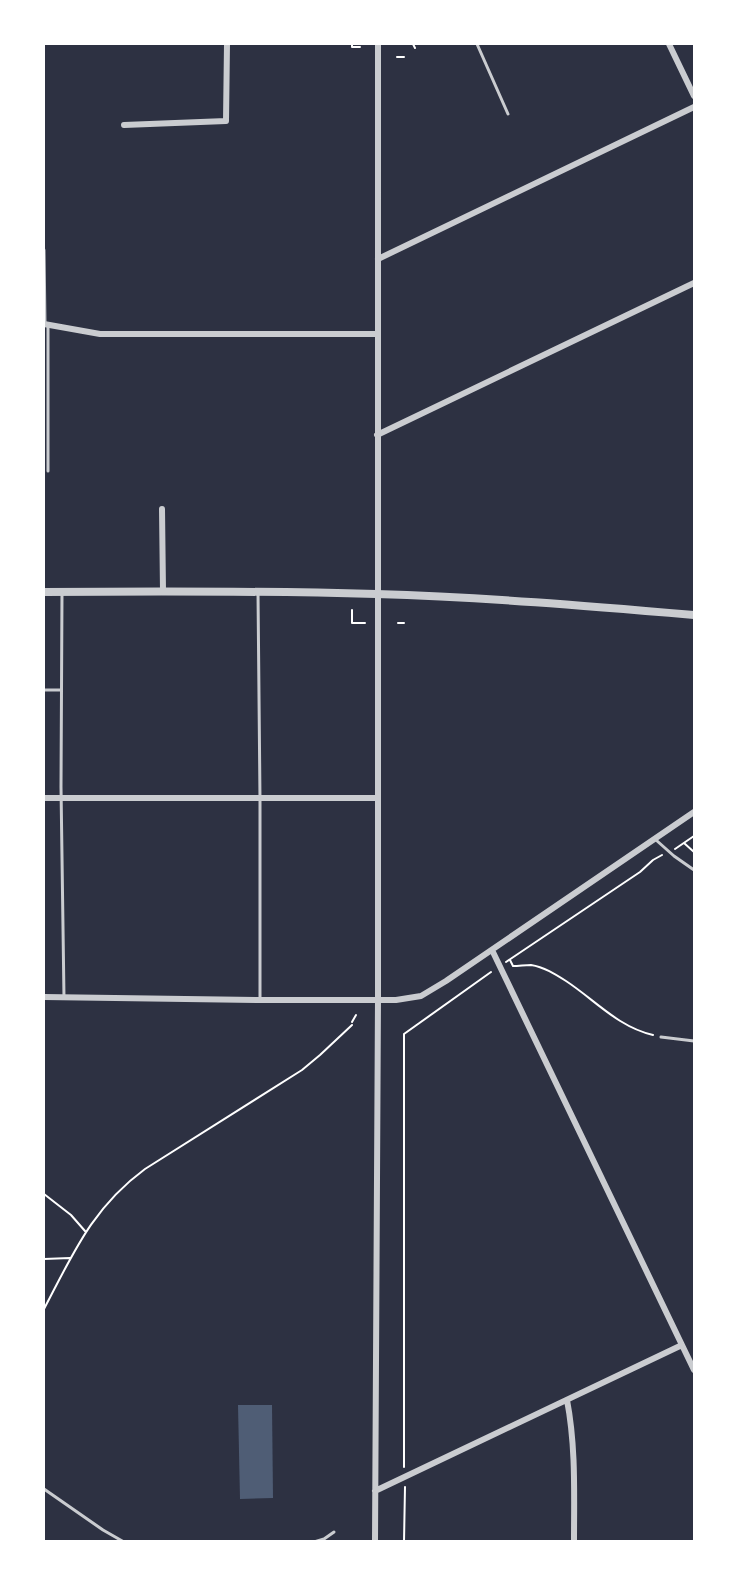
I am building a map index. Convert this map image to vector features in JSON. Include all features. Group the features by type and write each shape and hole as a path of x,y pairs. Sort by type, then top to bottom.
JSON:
{"street":[{"path":"124,125 226,122 227,44"},
{"path":"375,1542 378,999 378,44"},
{"path":"669,44 694,96"},
{"path":"378,259 694,107"},
{"path":"377,435 694,283"},
{"path":"45,325 100,334 378,334"},
{"path":"162,509 163,591"},
{"path":"44,592 378,594 485,599 694,615"},
{"path":"44,798 378,798"},
{"path":"44,997 260,1000 404,999 421,996 694,812"},
{"path":"492,950 694,1368"},
{"path":"375,1491 682,1344"},
{"path":"567,1400 574,1453 574,1542"}],"lane":[{"path":"477,44 508,114"},
{"path":"44,250 48,471"},
{"path":"62,592 61,798 64,998"},
{"path":"258,592 260,1000"},
{"path":"44,690 61,690"},
{"path":"655,839 694,870"},
{"path":"661,1037 694,1041"},
{"path":"44,1489 124,1542"},
{"path":"314,1542 334,1532"}],"path":[{"path":"352,44 352,46 360,46"},
{"path":"413,44 415,48"},
{"path":"397,57 404,57"},
{"path":"352,610 352,623 365,623"},
{"path":"398,623 404,623"},
{"path":"404,1542 404,1034 640,872 653,860 694,836"},
{"path":"684,843 694,852"},
{"path":"510,960 513,966 530,965 547,970 573,986 621,1023 649,1035 661,1037"},
{"path":"44,1309 86,1231 112,1197 134,1178 302,1070 352,1023 356,1015"},
{"path":"44,1194 71,1215 86,1231"},
{"path":"44,1259 70,1258"}],"water":[{"path":"238,1405 272,1405 273,1498 240,1499"}]}
